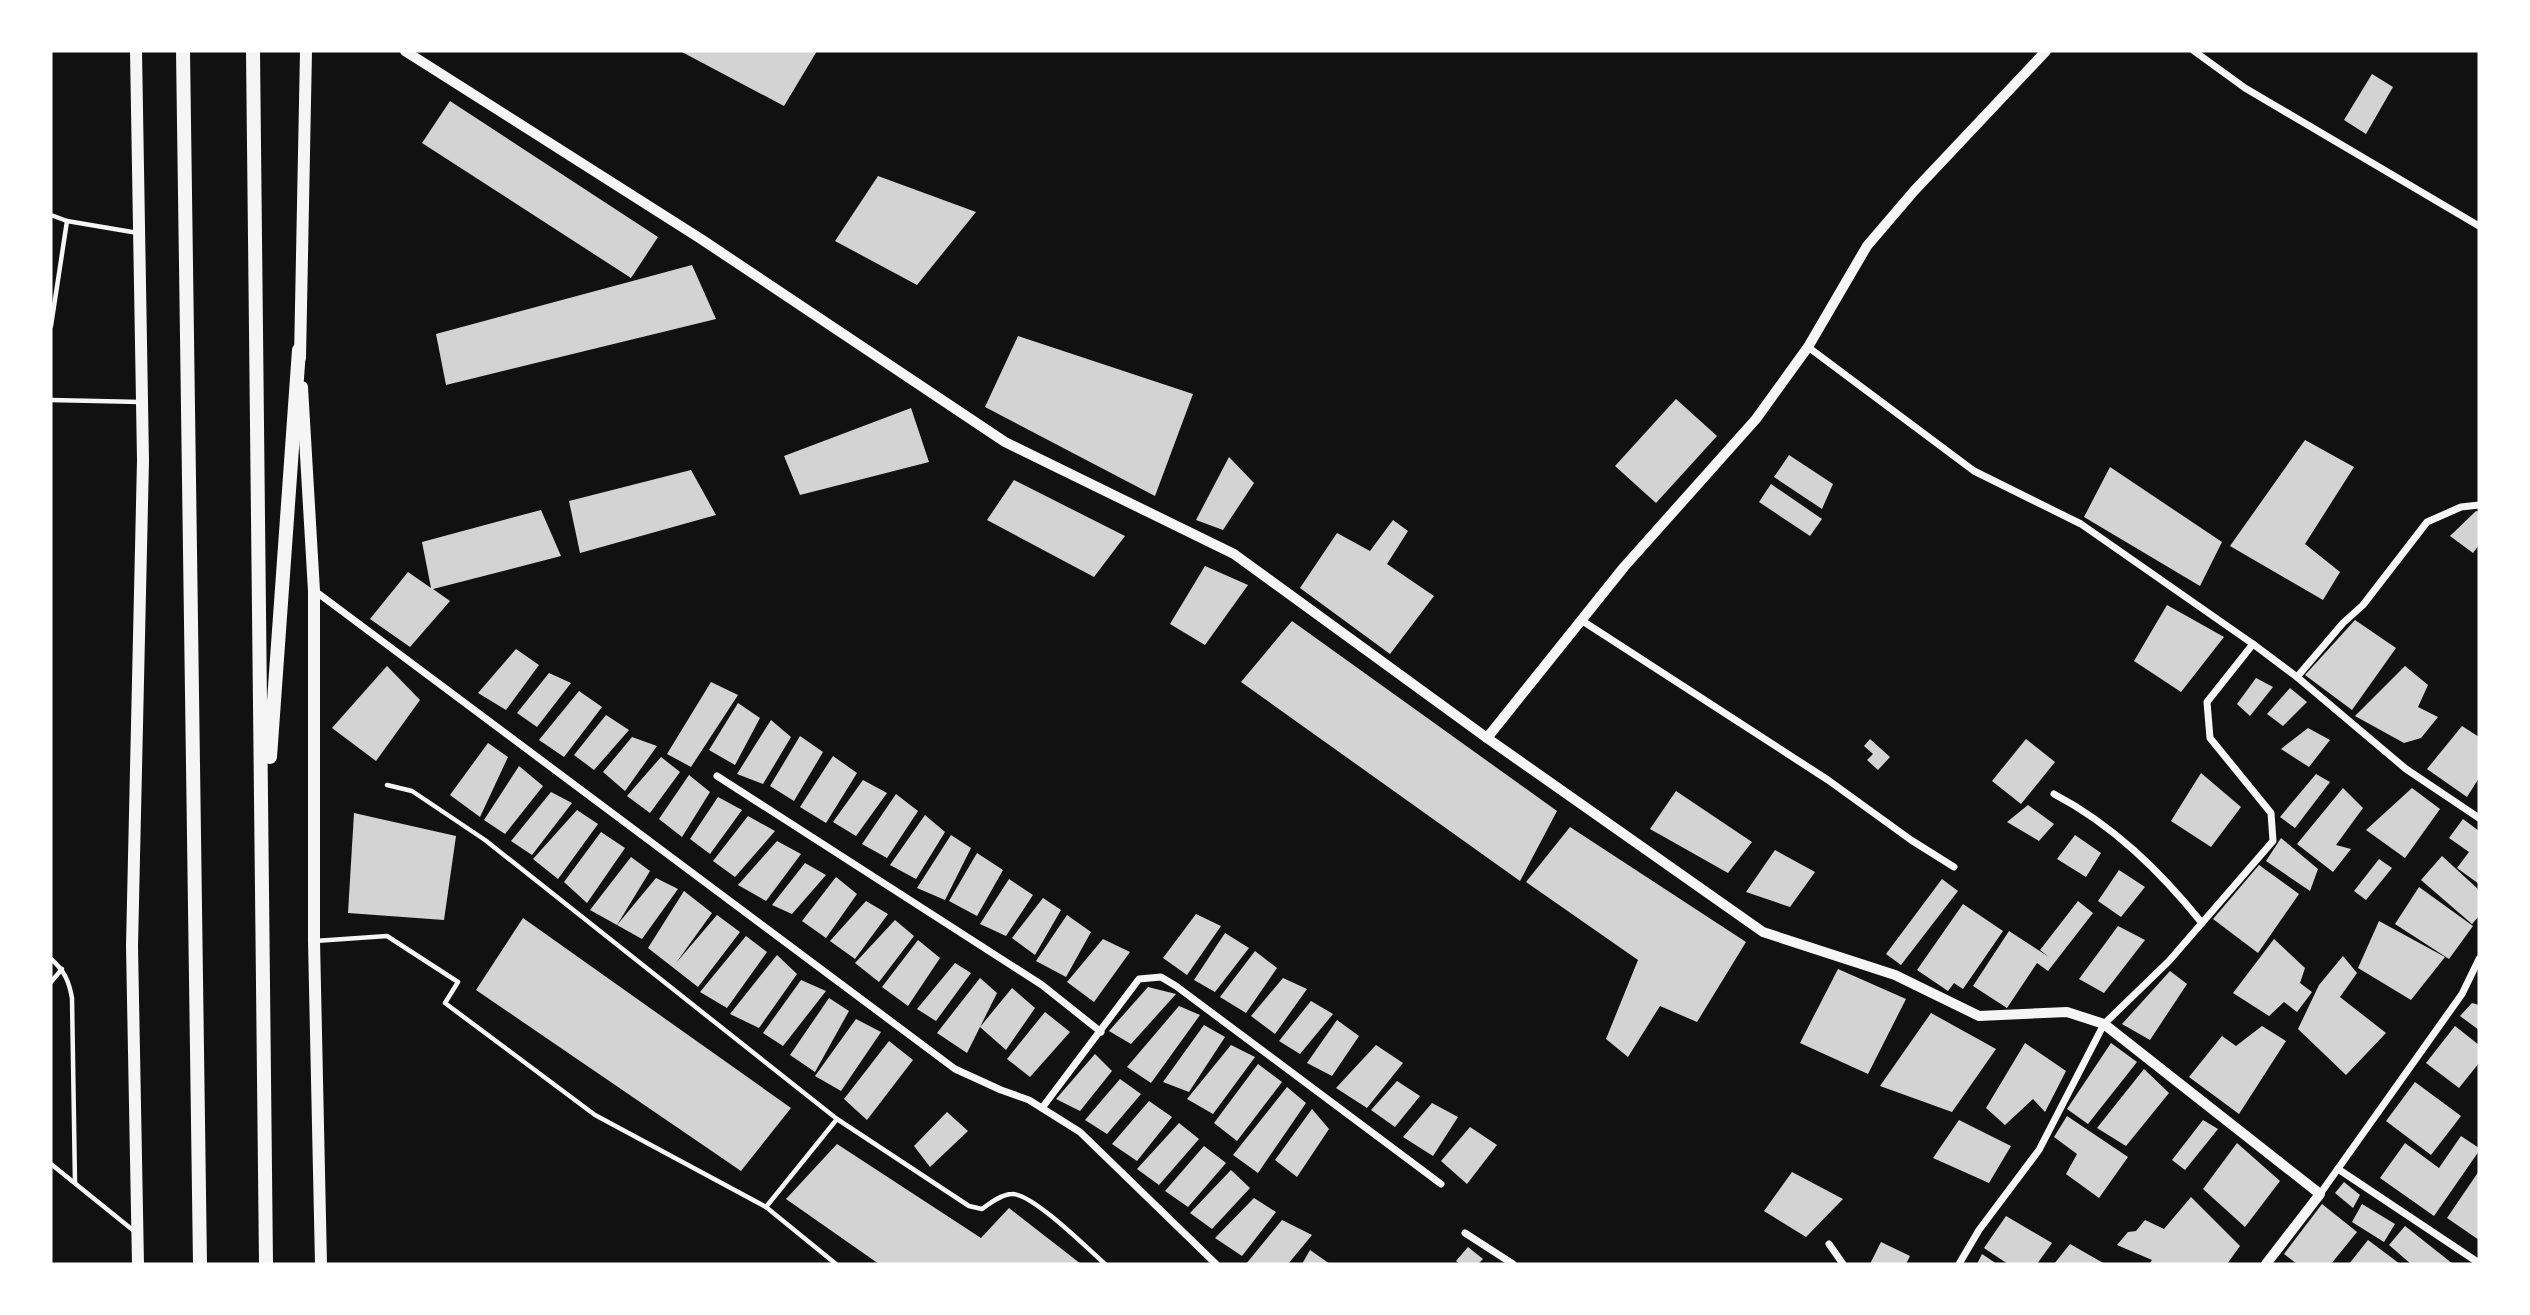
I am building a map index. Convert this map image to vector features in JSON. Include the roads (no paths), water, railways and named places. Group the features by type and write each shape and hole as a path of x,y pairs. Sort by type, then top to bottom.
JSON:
{"main road":[{"path":"136,51 143,460 132,946 138,1264"},
{"path":"183,51 200,1264"},
{"path":"253,51 266,1264"},
{"path":"263,855 299,350 306,51"},
{"path":"299,350 314,591 314,941 321,1264"}],"street":[{"path":"405,51 701,239 1006,442 1234,554 1487,738 1763,932 1895,975 1979,1016 2067,1012 2104,1024 2320,1194"},
{"path":"1487,738 1624,567 1756,419 1808,346 1867,246 1914,191 2046,51"},
{"path":"2194,51 2245,88 2479,226"},
{"path":"1808,346 1974,471 2081,524 2253,644 2297,677 2406,769 2479,818"},
{"path":"2297,677 2343,623 2363,605 2427,522 2461,507 2479,505"},
{"path":"314,591 955,1069 1029,1100 1080,1132 1216,1264"},
{"path":"1581,620 1828,780 1954,867"},
{"path":"1959,1264 1979,1230 2039,1150 2104,1024 2169,961 2273,841 2271,813 2210,738 2207,702 2253,644"},
{"path":"718,776 1042,985 1101,1032"},
{"path":"2054,794 2080,808 2131,847 2172,886 2202,923"},
{"path":"2270,1263 2462,994 2479,959"},
{"path":"1042,1108 1139,979 1161,977 1441,1184"},
{"path":"2338,1169 2479,1263"},
{"path":"1465,1233 1513,1264"},
{"path":"1829,1244 1843,1264"}],"lane":[{"path":"51,215 66,221 139,233"},
{"path":"51,326 66,221"},
{"path":"51,400 142,402"},
{"path":"387,785 412,791 485,840 837,1119 969,1206 982,1209 996,1199 1012,1194 1032,1200 1105,1264"},
{"path":"314,941 387,936 458,982 445,1003 595,1115 766,1207 836,1264"},
{"path":"51,959 62,969 70,983 72,998 75,1183"},
{"path":"51,982 62,969"},
{"path":"766,1207 837,1119"},
{"path":"51,1164 138,1234"}]}
